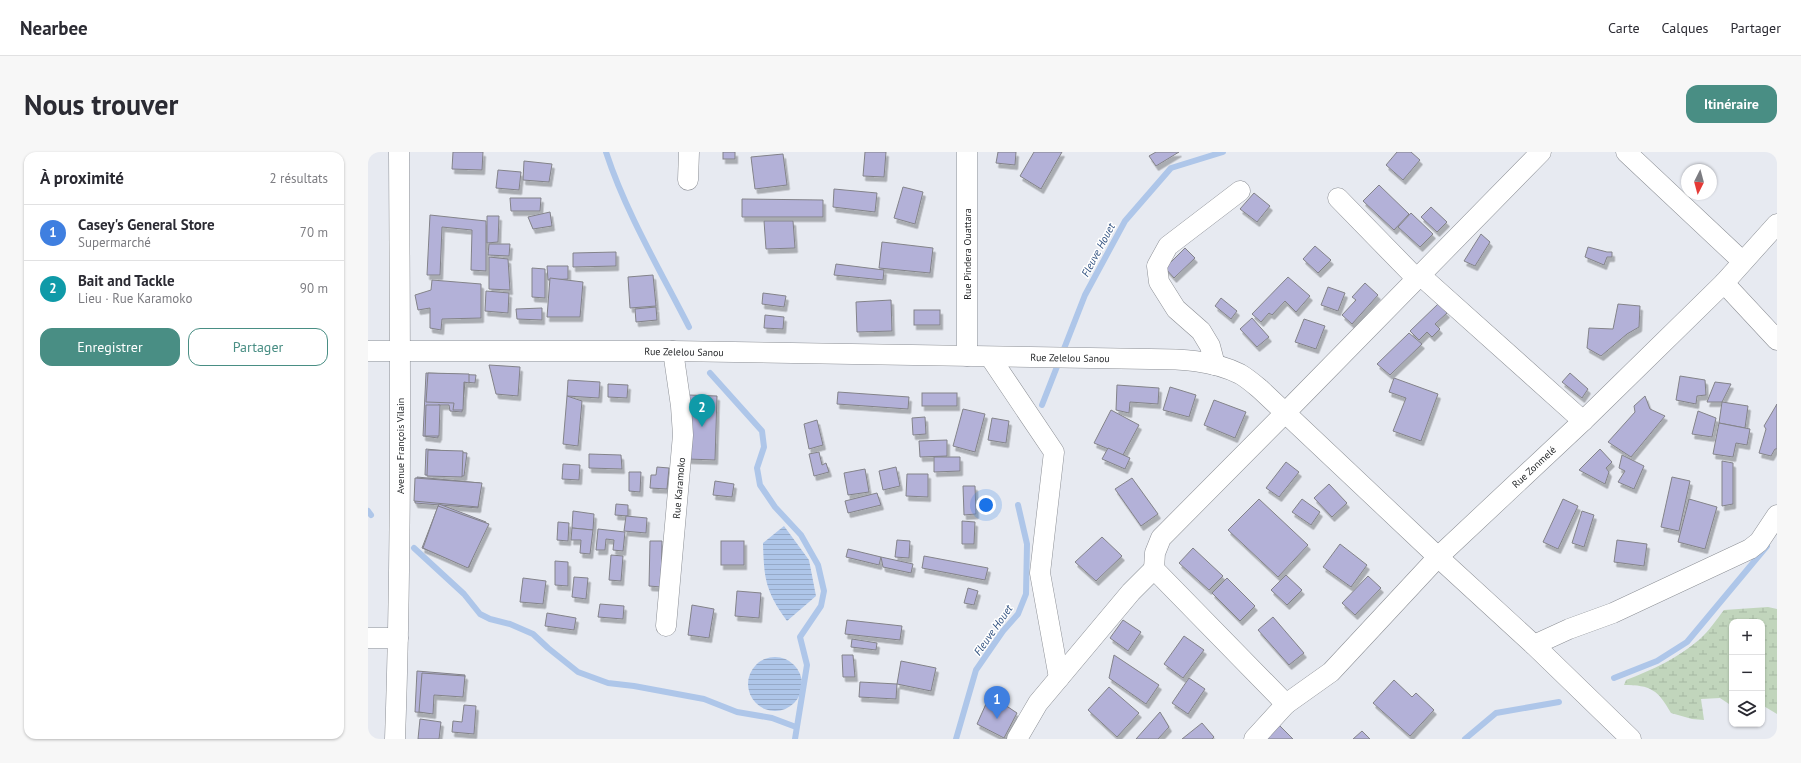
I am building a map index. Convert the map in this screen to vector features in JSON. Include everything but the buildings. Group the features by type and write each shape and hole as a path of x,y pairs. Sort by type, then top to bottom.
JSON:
{"street":[{"name":"Avenue François Vilain","path":"395,739 398,638 400,352 399,152"},
{"path":"688,180 689,152"},
{"name":"Rue Pindera Ouattara","path":"966,152 967,356"},
{"path":"1017,739 1038,703 1131,592 1154,569 1156,553 1161,538 1541,152"},
{"path":"1626,152 1742,261"},
{"path":"1215,364 1210,346 1201,331 1176,309 1159,282 1157,266 1168,246 1240,191"},
{"path":"1338,198 1418,276 1584,421"},
{"name":"Rue Zonmelé","path":"1254,739 1286,704 1331,672 1438,557 1584,421 1724,283 1742,261 1777,224"},
{"path":"1724,283 1777,340"},
{"name":"Rue Zelelou Sanou","path":"368,351 673,351 1150,359 1198,361 1215,364 1241,374 1286,412 1438,557 1534,645 1631,739"},
{"name":"Rue Karamoko","path":"666,626 683,435 681,406 673,351"},
{"path":"990,357 1054,452 1040,573 1059,678"},
{"path":"1534,645 1569,629 1613,613 1750,548 1759,542 1777,515"},
{"path":"1154,569 1286,704"},
{"path":"368,638 398,638"}],"green space":[{"path":"1768,607 1777,609 1777,714 1765,707 1765,619 1729,619 1729,704 1720,698 1701,699 1704,720 1692,719 1671,713 1662,699 1653,690 1641,686 1624,685 1626,680 1664,663 1692,646 1700,639 1724,610"}],"water":[{"path":"784,526 809,560 816,596 787,621 774,601 767,584 764,566 763,543"},
{"path":"770,657 780,657 794,665 800,674 802,684 800,694 794,703 780,711 770,711 760,706 753,699 748,689 748,679 753,669 760,662"}],"waterway":[{"path":"606,152 633,219 689,327"},
{"name":"Fleuve Houet","path":"1042,405 1085,295 1125,221 1171,168 1223,152"},
{"path":"710,373 762,431 764,447 757,468 760,485 775,507 801,535 818,565 824,591 821,606 800,637 807,665 795,739"},
{"name":"Fleuve Houet","path":"956,739 976,670 1003,631 1018,614 1026,594 1027,544 1018,505"},
{"path":"368,511 371,515"},
{"path":"1614,678 1657,661 1687,642 1767,546"},
{"path":"414,548 464,594 480,614 490,619 510,624 533,634 578,672 608,683 634,686 704,699 737,712 772,718 796,727"},
{"path":"1465,739 1496,713 1559,702"}],"place":[{"name":"Bait and Tackle","path":"702,427"},
{"name":"Casey's General Store","path":"997,719"}]}
